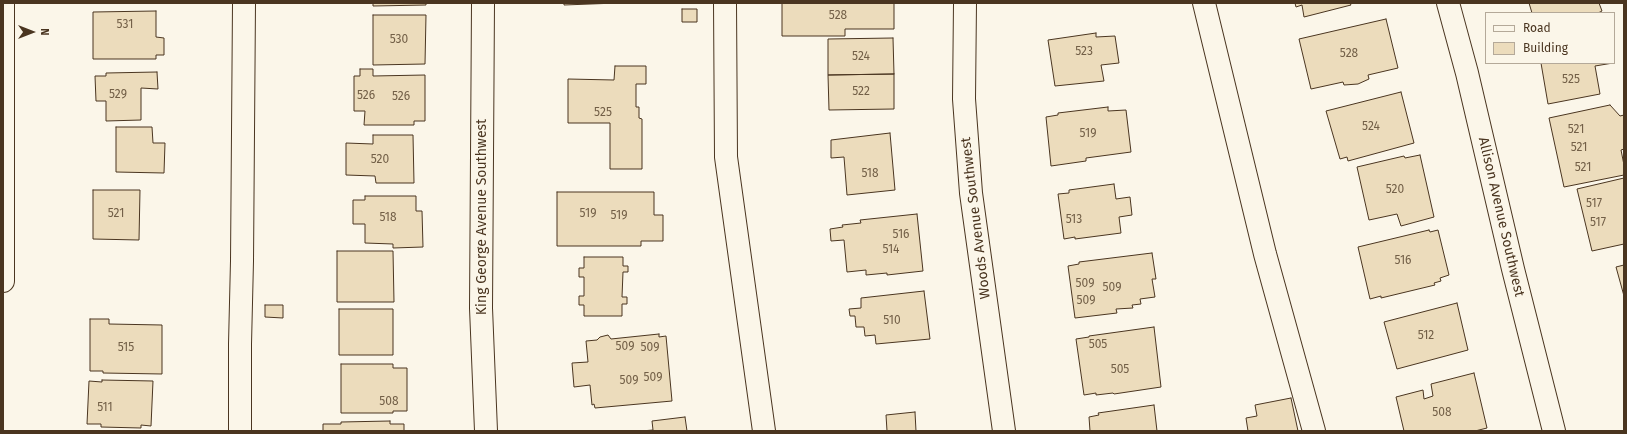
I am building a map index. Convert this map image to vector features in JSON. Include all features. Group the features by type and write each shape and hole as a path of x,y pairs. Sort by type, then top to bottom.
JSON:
{"street":[{"path":"3,3 3,281"},
{"path":"240,431 244,3"},
{"name":"King George Avenue Southwest","path":"484,3 481,308 486,431"},
{"path":"725,3 726,157 764,431"},
{"name":"Woods Avenue Southwest","path":"965,3 964,100 971,193 1004,431"},
{"path":"1204,3 1265,254 1314,431"},
{"name":"Allison Avenue Southwest","path":"1448,3 1467,73 1513,269 1554,431"}],"building":[{"path":"373,3 426,3 426,5 373,6"},
{"path":"564,3 617,3 564,5"},
{"path":"782,3 894,3 894,29 845,29 845,36 782,36"},
{"path":"1295,3 1350,3 1351,5 1304,17 1302,5 1296,7"},
{"path":"1529,3 1599,3 1602,11 1600,12 1532,12"},
{"path":"682,9 697,9 697,22 682,22"},
{"path":"156,11 156,37 164,38 164,55 156,55 156,59 93,59 93,12"},
{"path":"373,15 426,15 425,64 373,65"},
{"path":"1386,19 1398,68 1368,75 1369,79 1358,84 1344,85 1343,82 1311,89 1299,39"},
{"path":"1096,33 1096,37 1115,36 1119,63 1101,65 1104,81 1055,86 1048,40"},
{"path":"893,38 894,74 828,75 828,39"},
{"path":"1541,64 1607,64 1595,66 1600,94 1548,104"},
{"path":"615,66 646,66 646,84 636,84 636,107 639,107 639,118 642,119 642,169 610,169 610,123 568,123 568,79 614,80"},
{"path":"360,69 373,69 373,76 425,75 425,121 414,121 414,125 364,125 365,111 354,111 354,76 360,76"},
{"path":"157,72 158,89 141,88 141,120 106,121 106,101 96,101 95,76 106,76 106,73"},
{"path":"894,74 894,109 829,110 828,75"},
{"path":"1401,92 1414,143 1348,161 1347,157 1340,159 1326,111"},
{"path":"1610,105 1620,116 1624,115 1624,149 1621,150 1624,175 1564,187 1549,118"},
{"path":"1108,107 1108,111 1126,110 1131,152 1086,158 1086,161 1051,166 1046,117 1058,115 1058,113"},
{"path":"116,127 152,127 153,143 165,143 164,173 116,172"},
{"path":"890,133 895,190 847,195 844,157 831,158 831,140"},
{"path":"373,135 413,135 414,183 376,183 375,176 346,175 346,143 373,144"},
{"path":"1420,155 1434,217 1401,226 1397,214 1369,220 1357,167 1404,156 1405,158"},
{"path":"1624,178 1624,244 1592,251 1577,189"},
{"path":"1114,184 1116,199 1130,197 1132,215 1119,217 1121,233 1064,239 1058,194 1069,193 1069,190"},
{"path":"93,190 140,190 139,240 93,239"},
{"path":"557,192 654,192 654,215 663,215 663,241 641,241 641,246 557,246"},
{"path":"365,196 416,196 416,211 422,211 423,247 393,248 393,244 365,243 365,224 353,224 353,200 365,200"},
{"path":"917,214 923,271 887,275 887,273 866,275 866,270 847,272 844,240 831,241 830,229 843,227 842,225 861,223 860,220"},
{"path":"1429,230 1430,232 1438,230 1449,275 1440,278 1441,281 1434,283 1435,285 1381,298 1381,296 1370,299 1358,247"},
{"path":"337,251 393,251 394,302 337,302"},
{"path":"1152,253 1156,279 1152,279 1155,297 1140,299 1141,304 1132,305 1133,308 1116,309 1117,313 1075,318 1068,266 1079,264 1079,262"},
{"path":"584,257 623,257 623,266 628,266 628,272 623,272 622,297 627,297 627,304 622,304 622,316 584,316 584,305 579,305 579,296 584,296 584,277 579,277 579,268 584,268"},
{"path":"1624,265 1624,296 1616,267"},
{"path":"924,291 930,339 876,344 875,335 865,336 864,327 856,327 855,316 850,316 849,309 861,308 861,298"},
{"path":"1457,303 1468,350 1397,369 1384,322"},
{"path":"265,305 283,305 283,318 265,317"},
{"path":"339,309 393,309 393,355 339,355"},
{"path":"90,319 109,319 109,324 162,325 162,374 103,373 103,371 90,371"},
{"path":"1154,327 1161,387 1114,394 1096,395 1096,393 1084,395 1076,339"},
{"path":"659,334 659,337 666,336 672,401 595,408 594,404 592,405 590,385 574,387 572,363 588,362 586,341 597,340 600,337 608,335 611,339"},
{"path":"341,364 393,364 393,368 407,368 407,411 393,411 393,413 341,413"},
{"path":"1474,373 1487,428 1475,431 1404,431 1396,397 1423,390 1424,399 1433,396 1431,384"},
{"path":"102,380 153,381 151,426 141,425 141,428 101,427 101,424 87,424 89,381 102,382"},
{"path":"1291,398 1298,431 1248,431 1246,418 1257,416 1255,405"},
{"path":"1154,405 1157,431 1090,431 1089,417 1099,415 1098,413"},
{"path":"915,412 916,431 887,431 886,415"},
{"path":"685,417 687,431 641,431 653,430 652,421"},
{"path":"390,421 390,424 404,424 404,431 323,431 323,424"}]}
